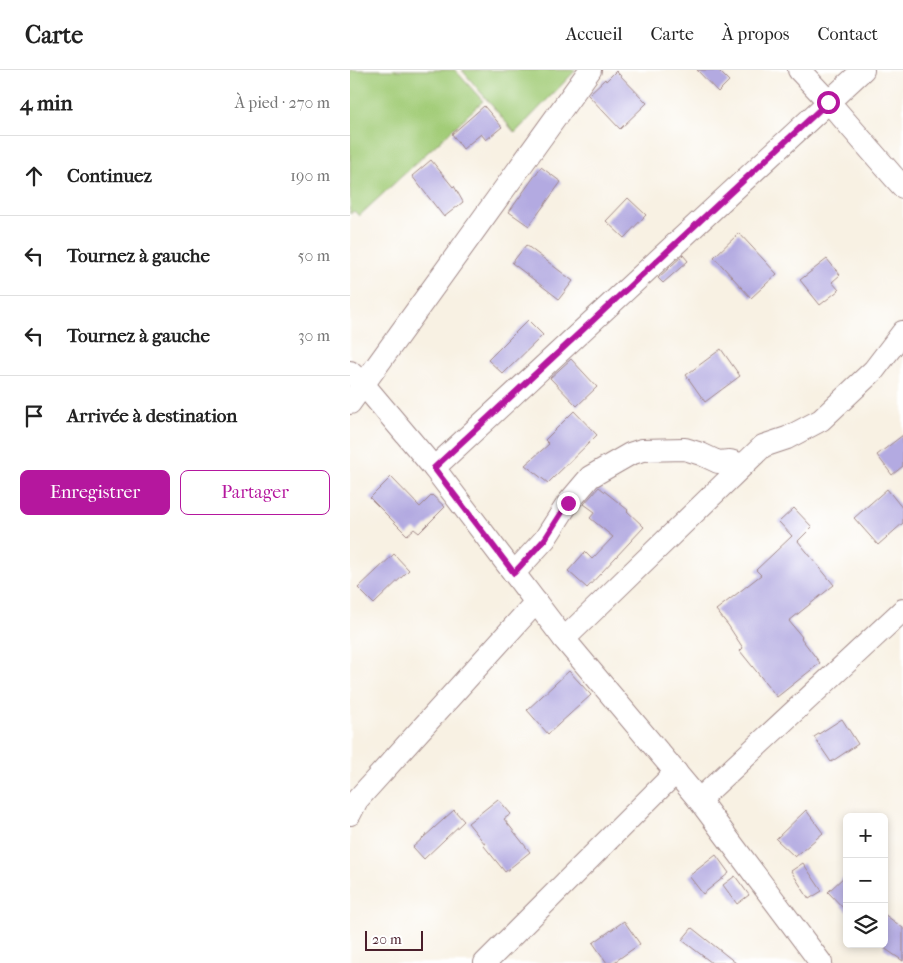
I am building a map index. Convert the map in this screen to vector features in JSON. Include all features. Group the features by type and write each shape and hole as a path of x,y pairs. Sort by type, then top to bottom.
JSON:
{"street":[{"path":"350,403 357,378 590,70"},
{"path":"799,70 903,187"},
{"path":"434,468 862,70"},
{"path":"564,638 763,446 787,438 821,420 874,370 903,332"},
{"path":"357,378 434,468 564,638 699,800 821,963"},
{"path":"514,573 545,539 568,503 590,478 630,454 642,450 685,449 702,454 718,462 730,461 743,465"},
{"path":"350,814 358,800 536,602"},
{"path":"699,800 903,610"},
{"path":"485,963 676,772"}],"green space":[{"path":"350,70 455,70 483,101 359,216 354,211 350,214"},
{"path":"462,70 576,70 515,133"}],"building":[{"path":"697,70 718,70 729,81 718,92"},
{"path":"616,71 647,103 620,129 588,95"},
{"path":"484,106 502,127 486,140 481,134 463,149 452,134"},
{"path":"431,160 454,186 463,202 444,217 412,176"},
{"path":"541,167 561,182 529,226 509,212"},
{"path":"628,198 646,215 624,238 606,221"},
{"path":"739,233 777,274 751,298 714,257"},
{"path":"526,245 573,281 559,299 512,263"},
{"path":"683,255 688,261 663,283 658,278"},
{"path":"827,259 840,275 832,282 839,290 820,305 800,280"},
{"path":"528,320 543,335 503,374 488,360"},
{"path":"721,349 740,376 705,402 686,375"},
{"path":"571,359 597,387 577,406 550,378"},
{"path":"574,411 597,435 548,483 525,465 549,444 545,440"},
{"path":"903,435 903,466 892,475 877,455"},
{"path":"391,477 420,507 432,495 445,507 419,533 414,529 407,535 370,498"},
{"path":"599,487 628,510 644,527 587,588 568,571 585,552 592,559 613,537 590,518 595,512 584,504"},
{"path":"887,489 903,509 903,523 878,545 854,518"},
{"path":"794,508 812,527 798,541 834,585 789,621 820,663 777,697 740,651 743,648 716,610 761,575 756,570 792,536 779,522"},
{"path":"394,554 409,570 374,604 358,588"},
{"path":"569,671 591,695 548,734 527,710"},
{"path":"842,719 858,744 831,762 814,737"},
{"path":"498,799 511,814 504,819 530,852 505,872 468,823"},
{"path":"454,810 464,821 424,859 413,847"},
{"path":"806,810 823,833 795,857 776,839"},
{"path":"716,855 729,873 703,894 689,876"},
{"path":"803,863 822,891 809,899 791,871"},
{"path":"735,876 749,895 737,904 723,885"},
{"path":"843,878 843,908 828,892"},
{"path":"888,917 903,928 903,961 884,948 888,948"},
{"path":"624,921 640,944 613,963 607,963 593,943"},
{"path":"692,928 736,963 712,963 682,940"}],"route":[{"path":"568,503 545,539 514,573 434,468 828,102"}]}
